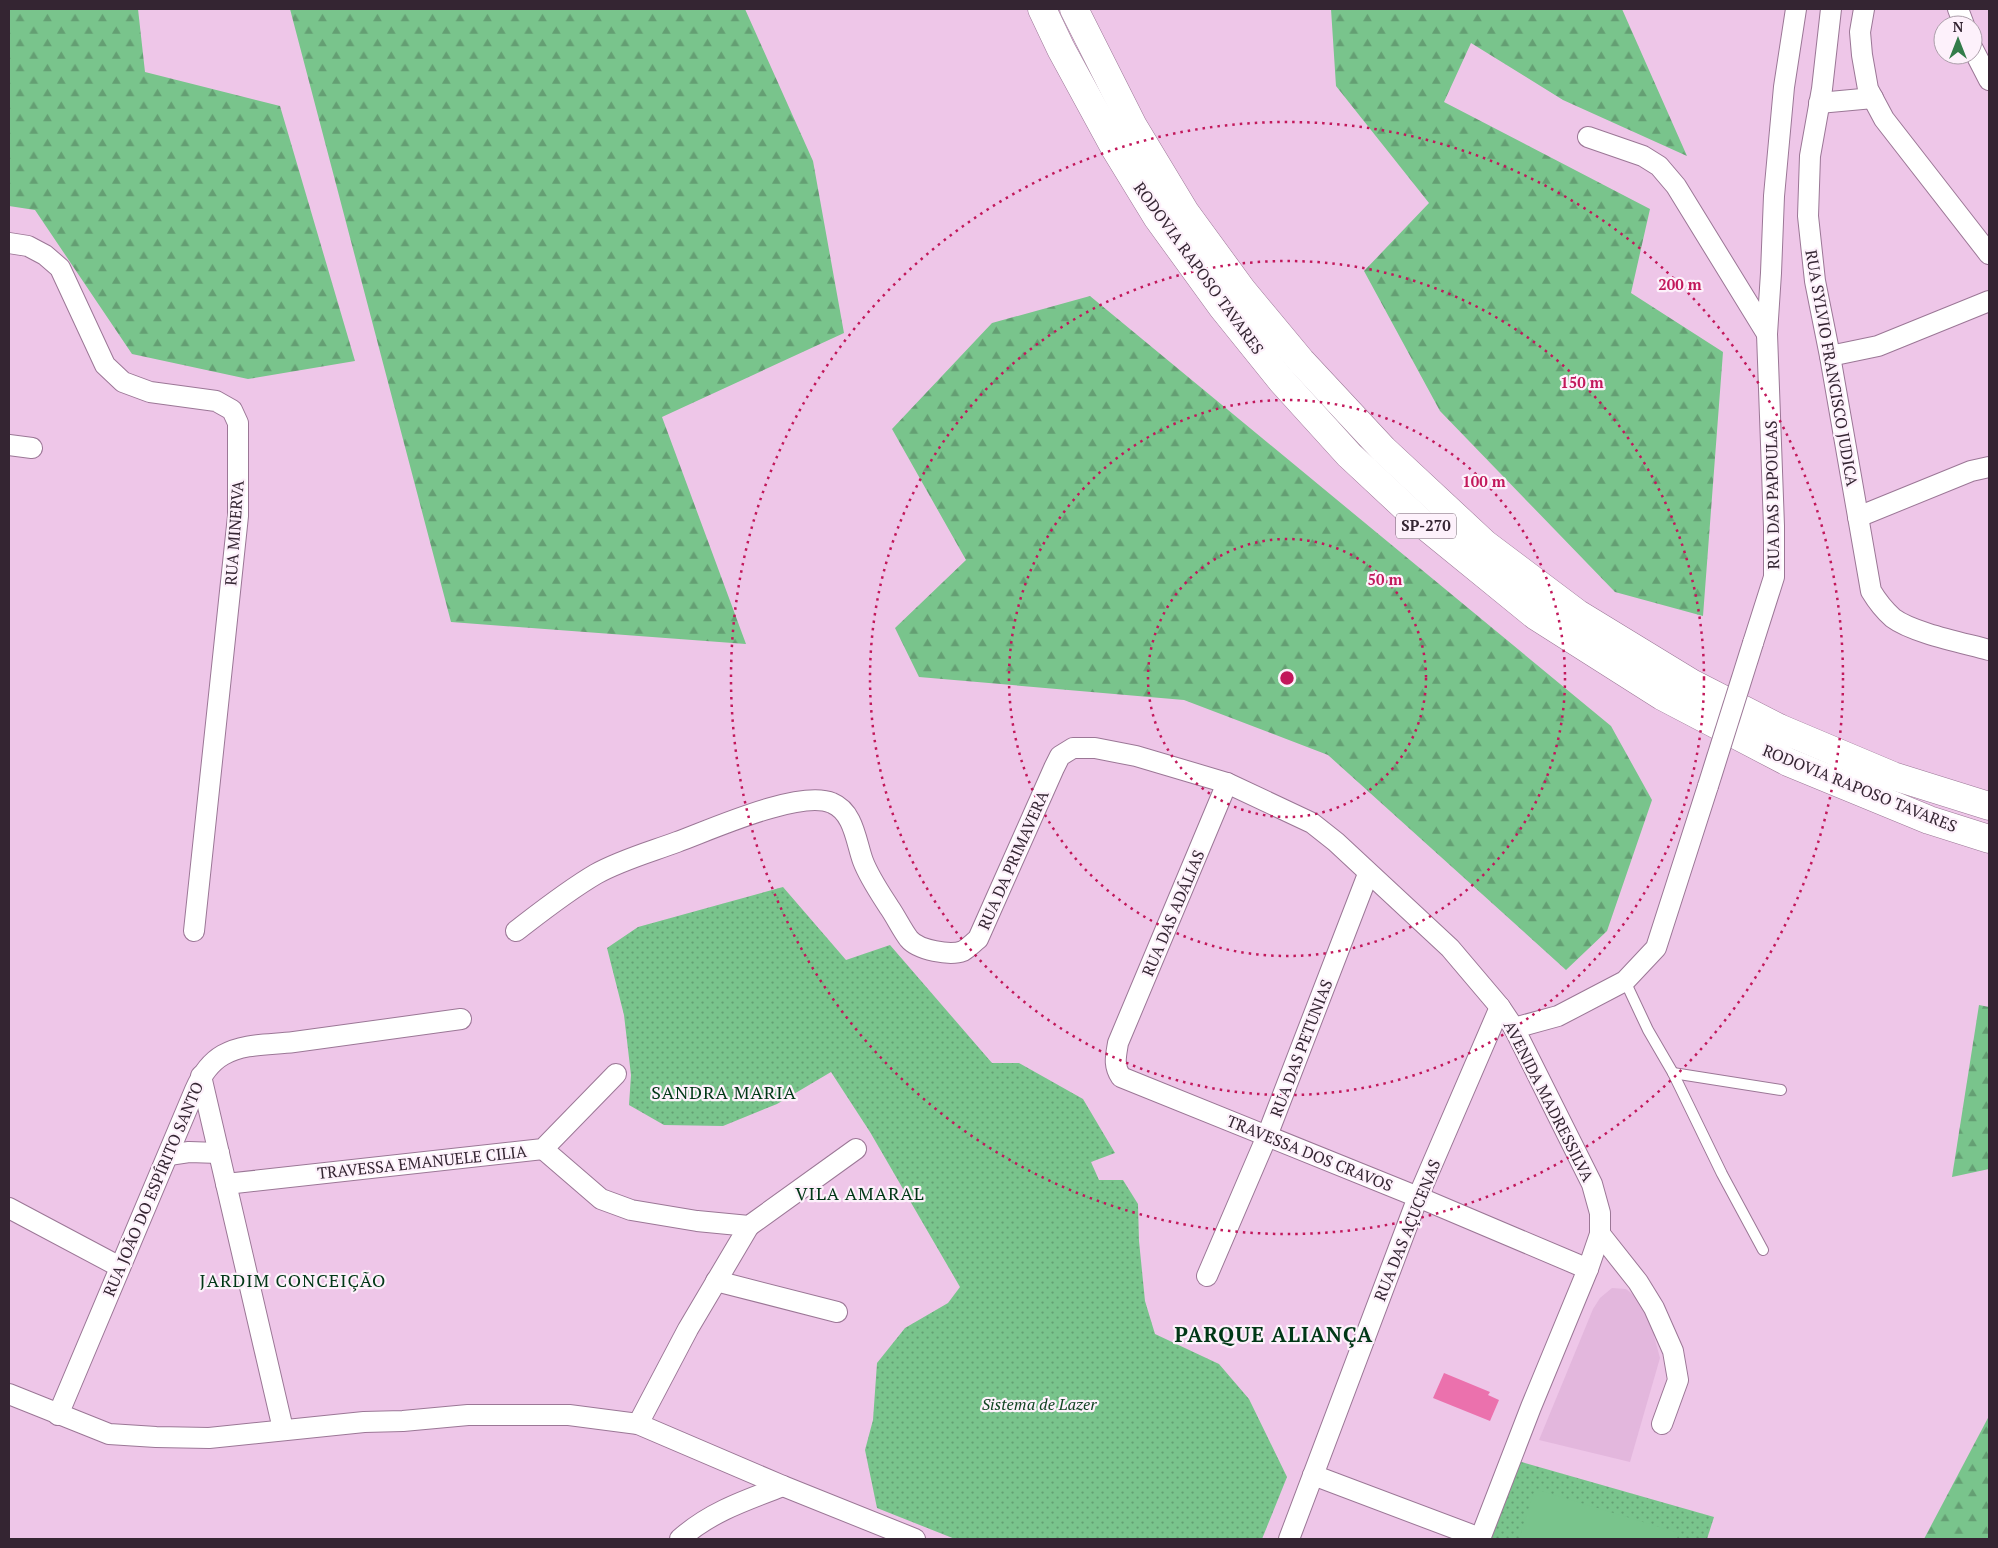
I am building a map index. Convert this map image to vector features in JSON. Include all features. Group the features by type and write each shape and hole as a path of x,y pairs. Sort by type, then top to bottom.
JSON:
{"highway":[{"name":"RODOVIA RAPOSO TAVARES","path":"1042,9 1061,49 1116,150 1157,217 1223,308 1281,380 1350,455 1423,524 1536,616 1662,696 1788,762 1929,820 1989,839"},
{"name":"RODOVIA RAPOSO TAVARES","path":"1074,9 1133,126 1184,212 1242,290 1301,362 1377,442 1485,544 1578,614 1691,683 1779,728 1893,776 1989,806"}],"street":[{"name":"RUA DAS PAPOULAS","path":"1514,1028 1558,1016 1625,981 1656,948 1774,577 1767,334 1774,186 1784,87 1796,9"},
{"name":"RUA SYLVIO FRANCISCO JUDICA","path":"1831,9 1810,156 1808,216 1815,281 1871,591 1880,605 1894,619 1922,631 1989,650"},
{"path":"1864,9 1860,32 1868,89 1884,118 1989,254"},
{"path":"1981,65 1989,80"},
{"path":"1819,102 1873,98"},
{"path":"1588,137 1643,156 1660,166 1676,186 1767,334"},
{"name":"RUA MINERVA","path":"9,243 28,246 45,255 60,268 105,366 123,382 150,392 216,401 232,410 238,423 238,516 194,930"},
{"path":"1830,356 1878,346 1989,301"},
{"path":"9,445 32,448"},
{"path":"1858,517 1971,471 1989,467"},
{"name":"AVENIDA MADRESSILVA","path":"1054,768 1060,756 1073,748 1095,748 1136,756 1227,783 1312,823 1336,842 1368,874 1450,948 1500,1008 1514,1028 1592,1184 1600,1213 1600,1234 1588,1269 1531,1406 1480,1539"},
{"name":"RUA DA PRIMAVERA","path":"516,931 559,898 598,874 634,857 739,818 789,803 814,800 831,802 839,807 847,816 856,835 864,862 910,941 925,949 941,953 962,951 978,939 1054,768"},
{"name":"RUA DAS ADÁLIAS","path":"1118,1043 1227,783"},
{"name":"RUA DAS PETUNIAS","path":"1207,1276 1267,1136 1368,874"},
{"name":"RUA DAS AÇUCENAS","path":"1289,1539 1418,1197 1500,1008"},
{"name":"RUA JOÃO DO ESPÍRITO SANTO","path":"58,1415 201,1076 211,1064 222,1055 240,1047 461,1020"},
{"name":"TRAVESSA DOS CRAVOS","path":"1118,1043 1115,1061 1116,1069 1121,1077 1418,1197 1588,1269"},
{"name":"TRAVESSA EMANUELE CILIA","path":"226,1184 543,1149 616,1074"},
{"path":"201,1076 283,1429"},
{"path":"543,1149 602,1199 623,1207 697,1222 749,1226"},
{"path":"638,1424 688,1329 749,1226 856,1149"},
{"path":"168,1155 189,1152 219,1153"},
{"path":"9,1208 120,1267"},
{"path":"1600,1234 1638,1282 1654,1308 1673,1351 1678,1380 1662,1424"},
{"path":"716,1281 836,1312"},
{"path":"9,1394 109,1434 156,1437 209,1438 283,1429 468,1415 568,1414 638,1424 783,1486 916,1539"},
{"path":"1313,1475 1480,1539"},
{"path":"680,1539 695,1525 731,1506 783,1486"}],"lane":[{"path":"1625,981 1648,1030 1673,1073 1722,1174 1762,1250"},
{"path":"1673,1073 1781,1090"}],"shaded area":[{"path":"1612,1288 1626,1289 1637,1298 1649,1317 1660,1358 1630,1462 1539,1440 1593,1309 1600,1298"}],"green space":[{"path":"9,9 138,9 145,72 280,106 355,361 248,379 132,354 35,210 9,206"},
{"path":"290,9 745,9 813,161 844,333 662,417 746,644 451,622"},
{"path":"1331,9 1622,9 1687,156 1563,100 1471,43 1444,102 1650,209 1631,293 1723,352 1703,616 1615,592 1440,411 1364,271 1429,203 1336,86"},
{"path":"1090,296 1611,726 1652,800 1607,931 1566,970 1328,755 1184,700 919,677 895,628 966,560 892,429 992,323"},
{"name":"Sistema de Lazer","path":"783,887 846,960 890,945 992,1063 1019,1063 1083,1099 1115,1153 1091,1162 1099,1180 1123,1180 1138,1204 1139,1241 1145,1301 1155,1334 1219,1364 1249,1399 1287,1477 1262,1539 955,1539 877,1508 865,1450 873,1420 877,1363 905,1328 948,1303 960,1287 870,1132 831,1072 777,1104 723,1126 664,1125 629,1105 631,1075 624,1015 607,948 638,927"},
{"path":"1979,1005 1989,1007 1989,1169 1952,1177"},
{"path":"1989,1416 1989,1539 1924,1539"},
{"path":"1518,1461 1714,1517 1707,1539 1488,1539"},
{"path":"1535,1489 1679,1533 1677,1539 1519,1539"}],"building":[{"path":"1444,1373 1490,1392 1488,1395 1499,1400 1490,1421 1433,1398"}],"district":[{"name":"SANDRA MARIA","path":"724,1093"},
{"name":"VILA AMARAL","path":"860,1194"},
{"name":"JARDIM CONCEIÇÃO","path":"293,1281"},
{"name":"PARQUE ALIANÇA","path":"1274,1335"}]}
